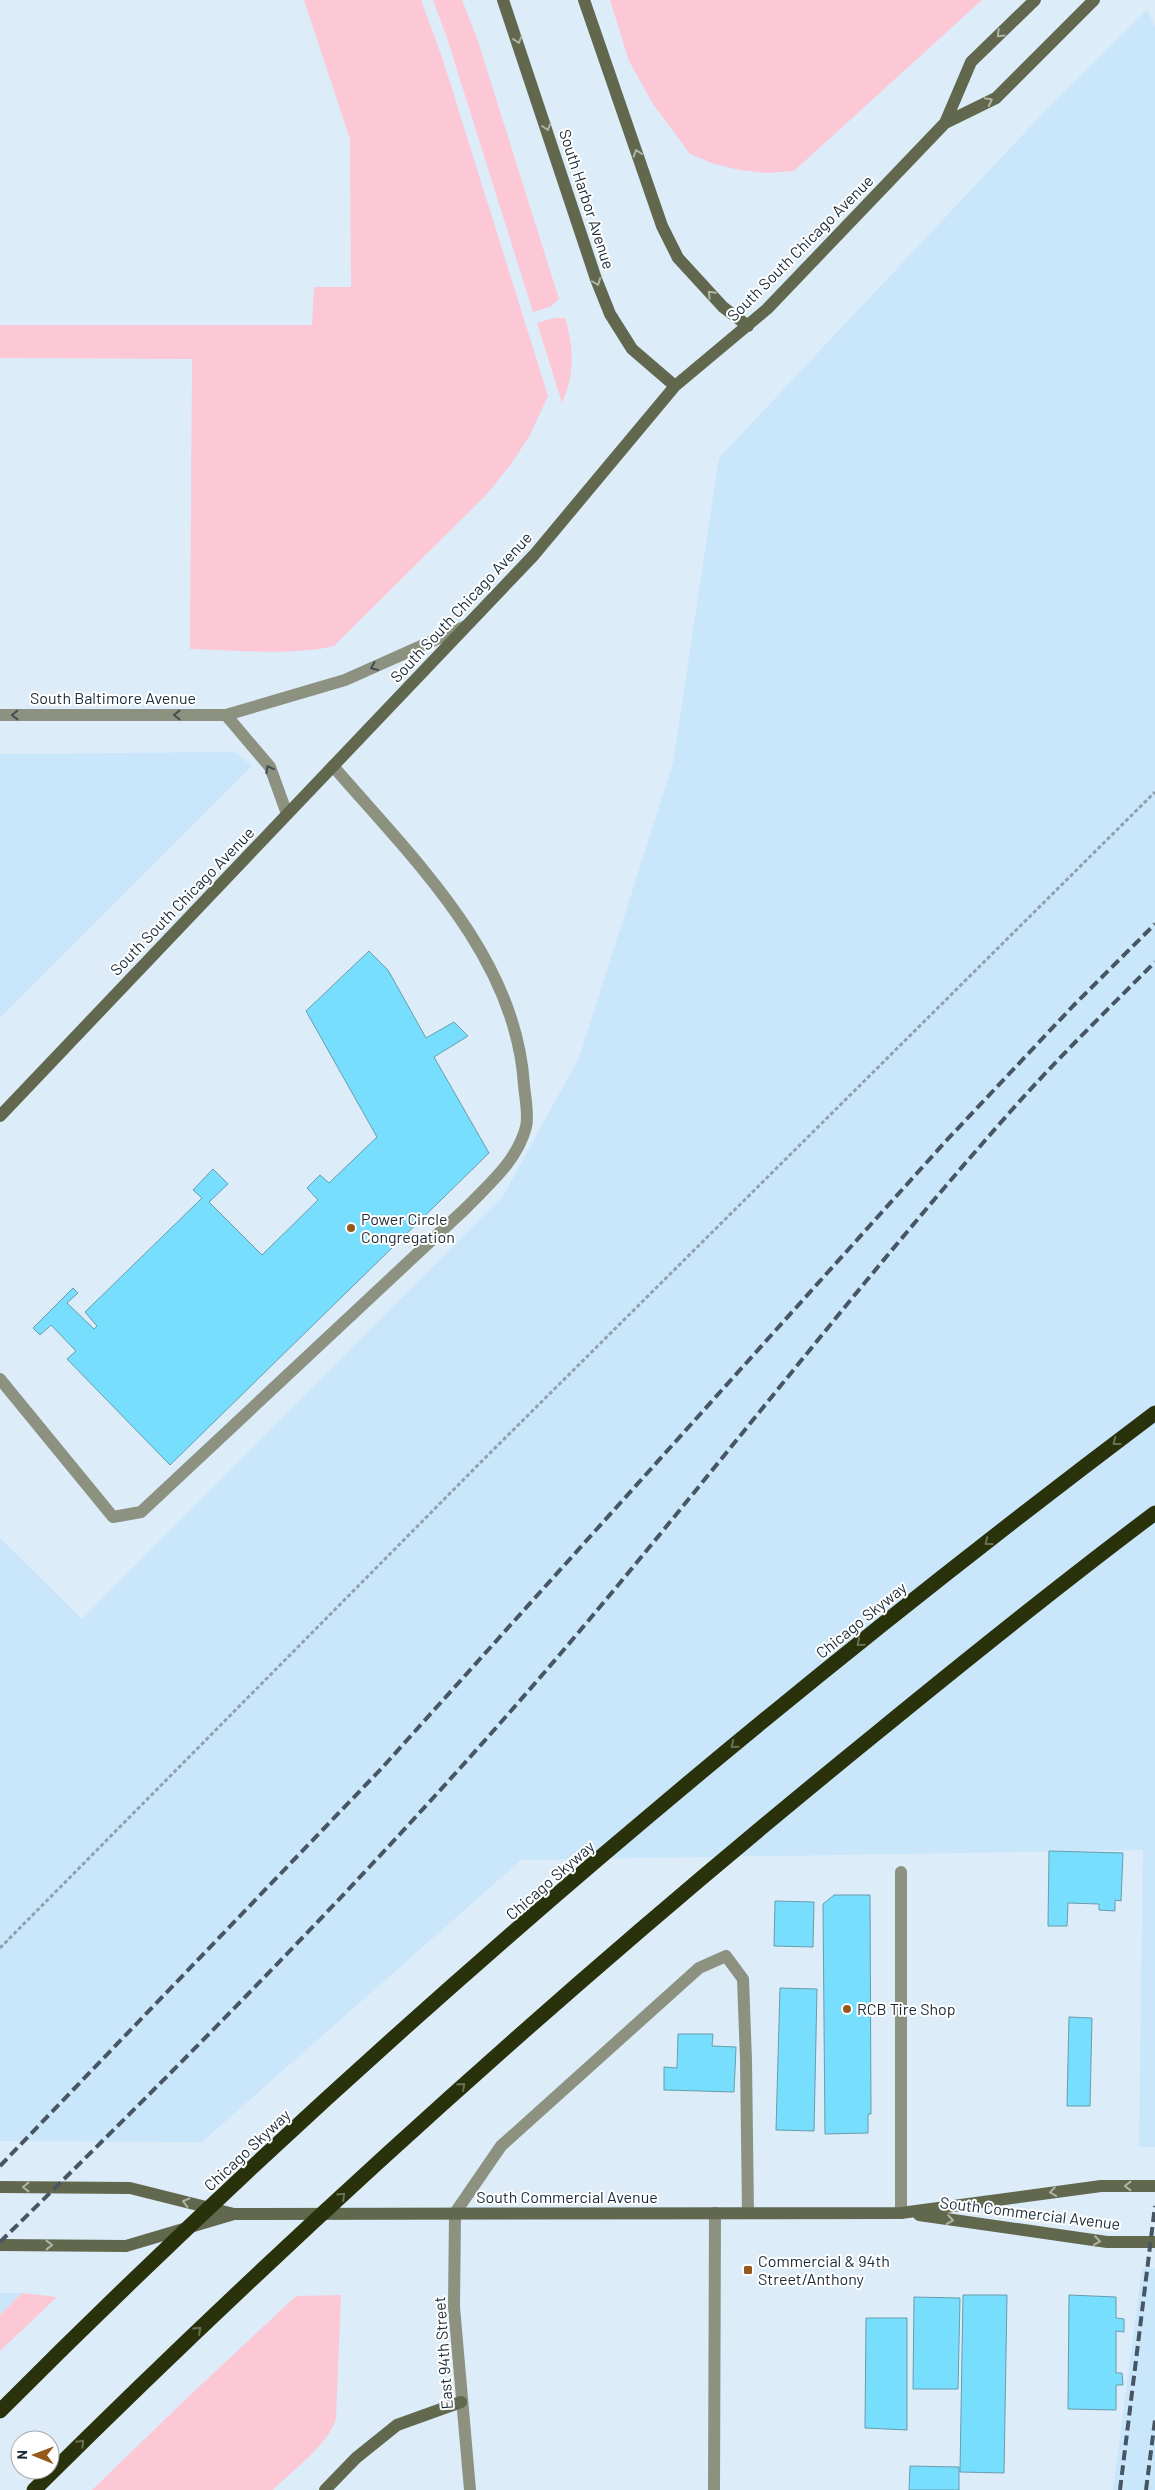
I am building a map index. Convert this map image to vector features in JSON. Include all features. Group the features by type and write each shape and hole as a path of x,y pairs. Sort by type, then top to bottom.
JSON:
{"highway":[{"name":"Chicago Skyway","path":"0,2411 101,2309 367,2062 549,1903 726,1752 901,1610 1155,1413"},
{"path":"34,2490 157,2368 429,2115 600,1962 949,1674 1155,1513"}],"main road":[{"name":"South Harbor Avenue","path":"503,0 596,279 610,314 632,349 675,386"},
{"path":"584,0 666,234 678,258 723,307 748,326"},
{"name":"South South Chicago Avenue","path":"0,1116 534,555 675,386 767,309 945,123 972,62 1035,0"},
{"name":"South South Chicago Avenue","path":"945,123 996,98 1094,0"},
{"name":"South Commercial Avenue","path":"0,2187 130,2188 234,2214 901,2213 1102,2186 1155,2186"},
{"name":"South Commercial Avenue","path":"901,2213 1107,2242 1155,2242"},
{"name":"South Commercial Avenue","path":"0,2245 126,2246 234,2214"},
{"path":"324,2490 356,2458 397,2425 461,2402"}],"street":[{"name":"South Baltimore Avenue","path":"0,715 226,715 345,680 466,626"},
{"path":"226,715 270,767 287,814"},
{"path":"0,1379 113,1517 141,1512 459,1215 514,1158 526,1125 522,1063 509,1010 488,965 449,902 333,766"},
{"path":"901,1872 901,2213"},
{"path":"455,2213 502,2146 699,1968 726,1956 743,1979 748,2213"},
{"name":"East 94th Street","path":"455,2213 454,2307 470,2490"},
{"path":"714,2490 715,2213"}],"path":[{"path":"0,1948 478,1464 1155,793"}],"shaded area":[{"path":"304,0 421,0 442,57 548,396 530,435 511,464 487,494 334,646 282,652 190,649 192,359 0,358 0,325 312,325 314,287 351,287 350,139"},
{"path":"433,0 462,0 477,38 559,299 550,307 533,312 447,38"},
{"path":"610,0 982,0 794,171 767,173 740,170 714,164 690,154 653,104 629,61"},
{"path":"1147,10 1155,26 1155,2147 1139,2147 1143,1850 521,1860 202,2142 0,2141 0,1538 82,1619 503,1196 579,1058 673,763 719,458 1047,109"},
{"path":"554,318 565,318 572,360 569,382 562,403 537,323"},
{"path":"235,752 252,766 0,1018 0,754"},
{"path":"1142,2268 1155,2268 1155,2490 1113,2490"},
{"path":"0,2293 22,2293 0,2315"},
{"path":"22,2293 57,2297 0,2351 0,2315"},
{"path":"341,2295 336,2419 325,2439 309,2457 273,2490 92,2490 296,2296"}],"building":[{"name":"Power Circle Congregation","path":"369,951 388,970 426,1038 454,1022 468,1036 434,1057 489,1153 170,1465 67,1359 76,1351 51,1325 40,1335 33,1328 73,1288 78,1293 67,1303 94,1329 97,1326 85,1312 202,1198 193,1190 213,1169 228,1184 209,1202 262,1255 318,1200 307,1188 320,1175 329,1183 377,1137 306,1011"},
{"path":"1049,1851 1123,1853 1121,1901 1115,1900 1115,1911 1099,1910 1099,1904 1068,1903 1067,1926 1048,1926"},
{"name":"RCB Tire Shop","path":"834,1895 870,1895 871,2114 868,2114 868,2133 825,2134 823,1904"},
{"path":"775,1901 814,1902 813,1947 774,1946"},
{"path":"780,1988 817,1989 814,2131 776,2130"},
{"path":"1069,2017 1092,2018 1090,2106 1067,2106"},
{"path":"678,2034 713,2034 712,2046 736,2047 734,2092 664,2090 664,2067 677,2068"},
{"path":"963,2295 1007,2295 1004,2473 960,2472"},
{"path":"1069,2295 1116,2297 1116,2318 1124,2319 1124,2332 1116,2331 1116,2373 1122,2373 1123,2385 1116,2385 1116,2410 1068,2409"},
{"path":"914,2297 960,2298 958,2389 913,2389"},
{"path":"866,2318 907,2318 907,2430 865,2428"},
{"path":"910,2466 959,2467 959,2490 909,2490"}],"railway":[{"path":"0,2166 381,1769 945,1142 1073,1006 1155,924"},
{"path":"0,2242 219,2024 432,1800 567,1646 953,1177 1045,1074 1155,962"},
{"path":"1120,2490 1155,2206"},
{"path":"1146,2490 1155,2420"}],"place":[{"name":"Power Circle Congregation","path":"351,1228"},
{"name":"RCB Tire Shop","path":"847,2009"},
{"name":"Commercial & 94th Street/Anthony","path":"748,2270"}]}
